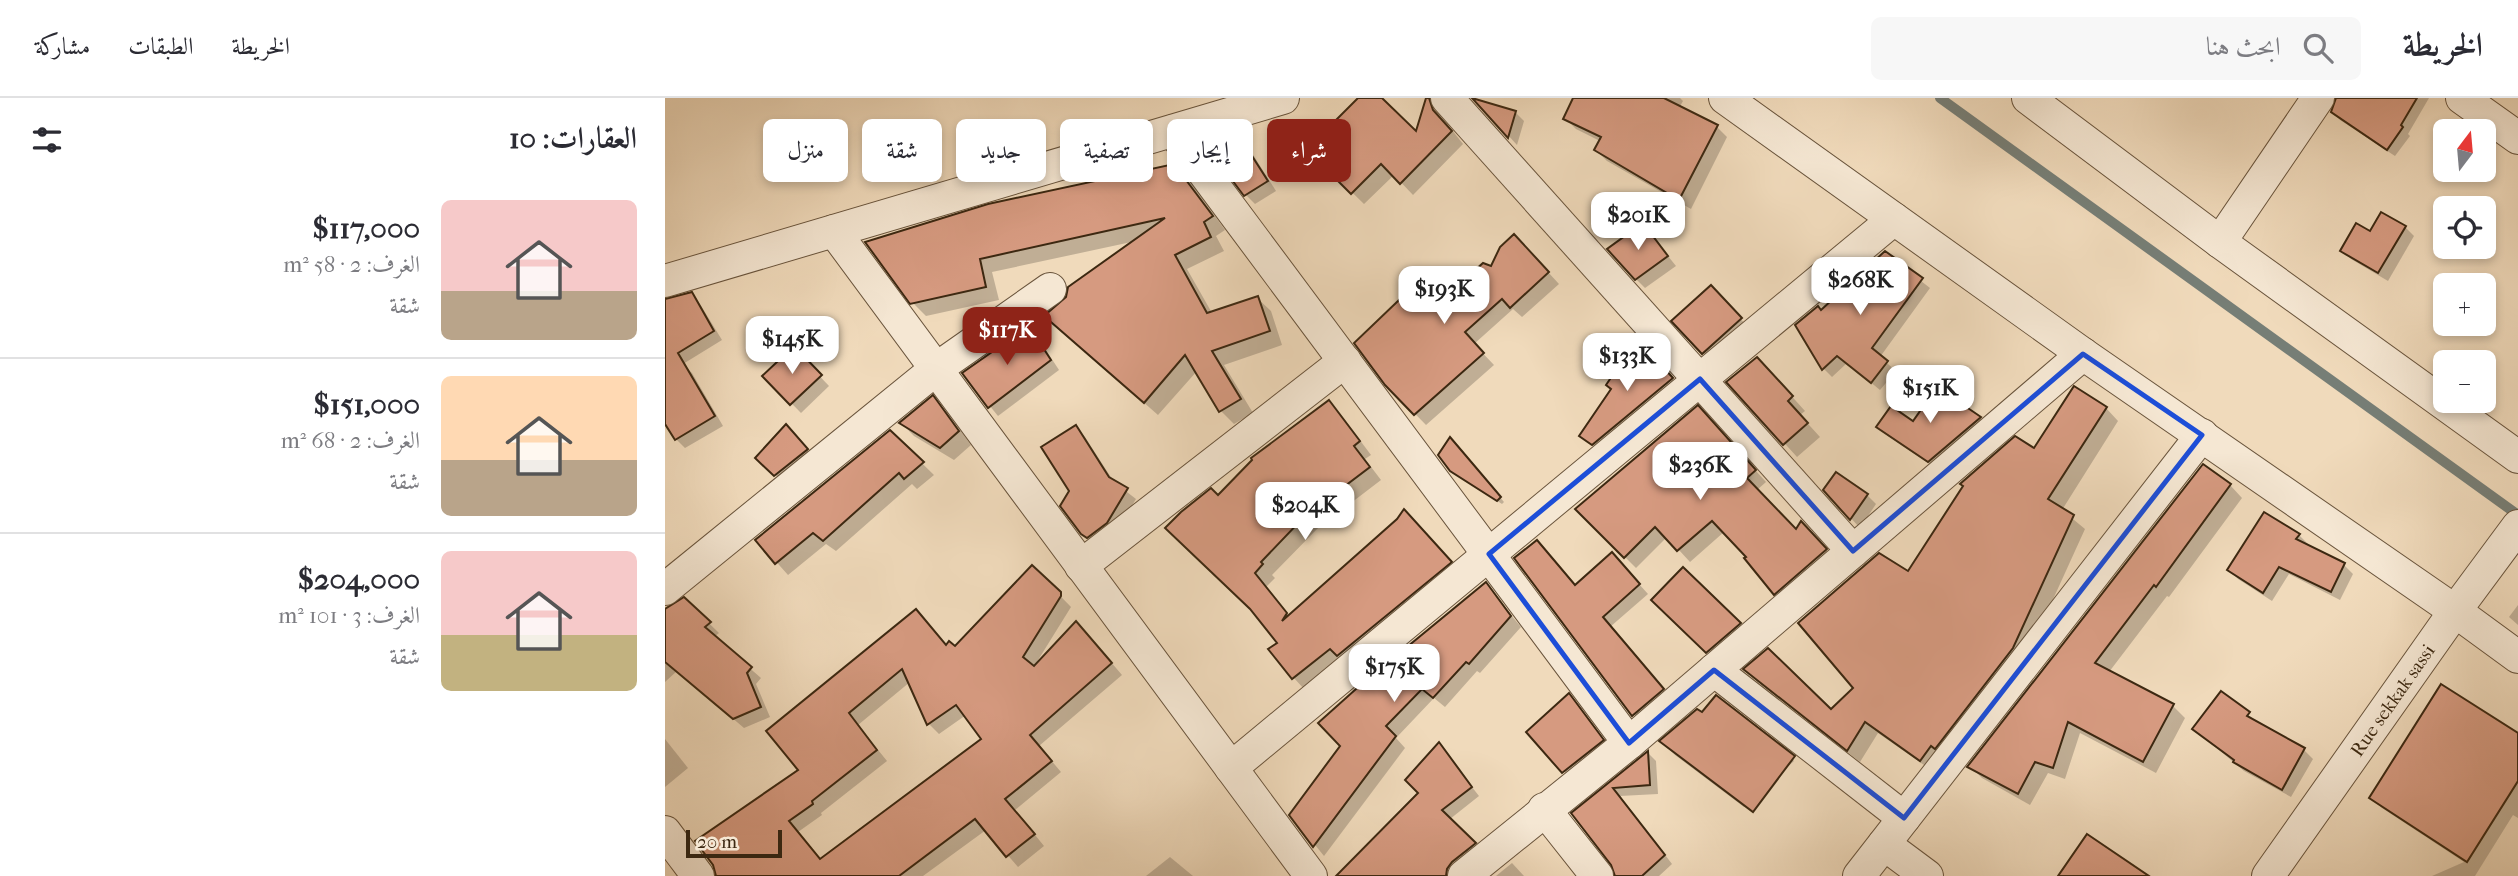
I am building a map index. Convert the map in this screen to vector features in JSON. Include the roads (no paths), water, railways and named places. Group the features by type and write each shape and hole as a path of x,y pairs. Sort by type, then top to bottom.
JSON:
{"street":[{"path":"1213,119 1283,98"},
{"path":"1447,98 1853,551"},
{"path":"1725,98 2083,354 2518,657"},
{"path":"2028,98 2220,242 2518,457"},
{"path":"2220,242 2318,98"},
{"path":"2462,98 2518,138"},
{"path":"665,281 1167,133"},
{"path":"1211,182 1629,743"},
{"path":"1231,768 1893,219"},
{"path":"834,231 1311,876"},
{"path":"665,589 936,369 1050,289"},
{"path":"1464,876 1629,743 2083,354"},
{"path":"1081,566 1345,361"},
{"path":"1859,876 2202,435"},
{"name":"Rue sekkak sassi","path":"2268,876 2518,526"},
{"path":"1714,670 1904,818"},
{"path":"1544,809 1597,876"},
{"path":"665,832 698,876"},
{"path":"1884,844 1927,876"}],"waterway":[{"path":"1940,98 2518,515"}]}
